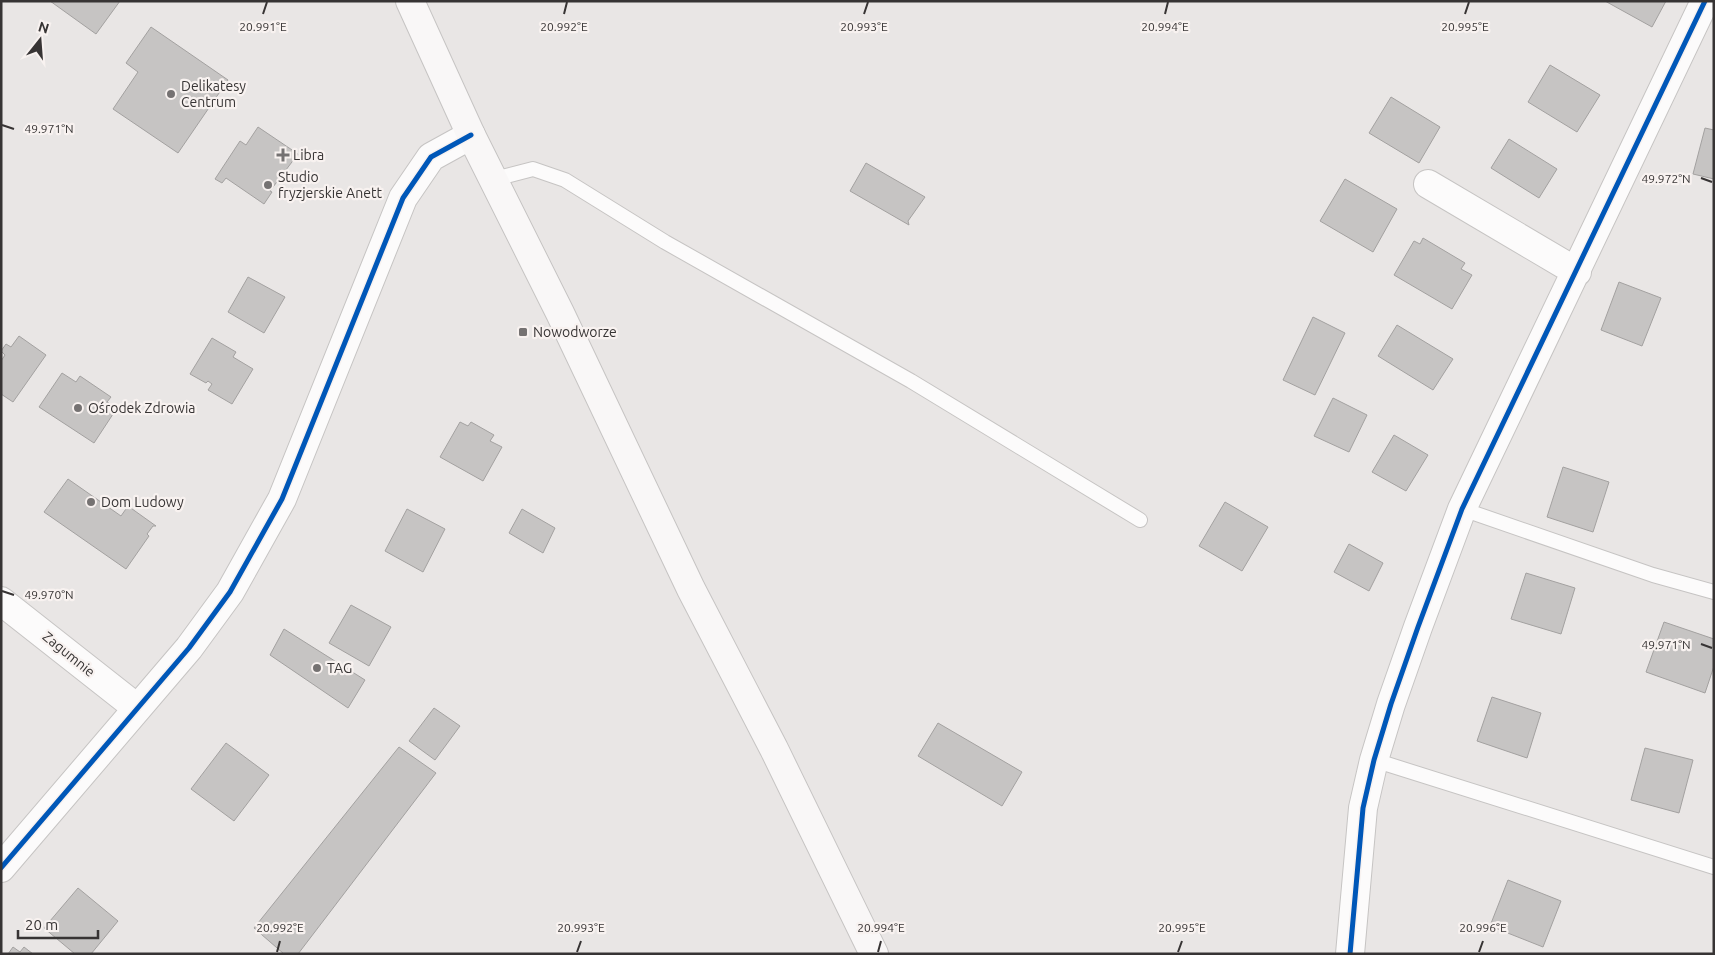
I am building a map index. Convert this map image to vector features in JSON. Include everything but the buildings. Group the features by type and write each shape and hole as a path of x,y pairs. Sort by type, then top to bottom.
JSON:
{"main road":[{"path":"410,1 471,135 692,589 774,749 874,954"}],"street":[{"path":"1350,954 1363,808 1374,760 1418,627 1462,510 1578,272 1705,1"},
{"path":"1,868 189,648 230,592 282,499 403,198 431,157 471,135"},
{"path":"1428,184 1578,272"},
{"name":"Zagumnie","path":"1,601 137,708"}],"lane":[{"path":"494,179 532,169 565,180 665,242 911,381 1140,520"},
{"path":"1462,510 1653,575 1714,592"},
{"path":"1374,760 1714,867"}],"cycle path":[{"path":"1350,954 1363,808 1374,760 1391,704 1418,627 1462,509 1705,1"},
{"path":"1,868 189,648 230,592 282,499 403,198 431,157 471,135"}],"place":[{"name":"Delikatesy Centrum","path":"171,94"},
{"name":"Libra","path":"283,155"},
{"name":"Studio fryzjerskie Anett","path":"268,185"},
{"name":"Nowodworze","path":"523,332"},
{"name":"Ośrodek Zdrowia","path":"78,408"},
{"name":"Dom Ludowy","path":"91,502"},
{"name":"TAG","path":"317,668"}]}
